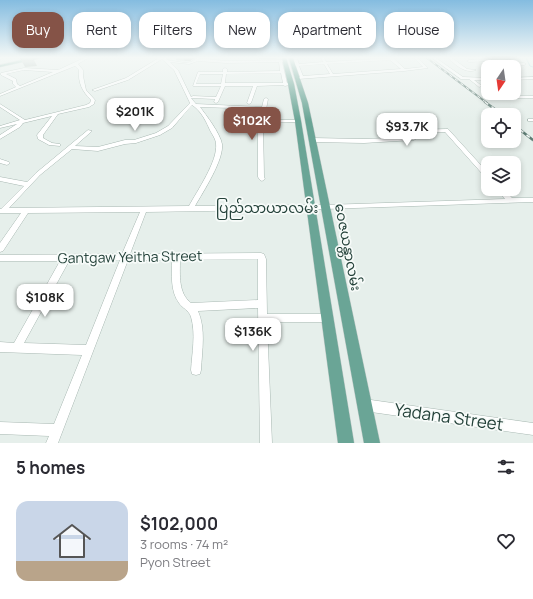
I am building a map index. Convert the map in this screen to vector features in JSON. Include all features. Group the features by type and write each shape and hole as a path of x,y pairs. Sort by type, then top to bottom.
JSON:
{"main road":[{"path":"288,79 288,85 298,121 346,443"},
{"name":"ဝေဇယန္တာလမ်း","path":"300,79 372,443"},
{"path":"294,103 305,103"}],"street":[{"path":"12,79 15,81 15,84 19,87"},
{"path":"0,95 39,79"},
{"path":"0,126 92,104 93,100 84,92 80,79"},
{"path":"94,90 128,79"},
{"path":"180,79 194,104 213,129 219,143 219,152 216,162 191,208"},
{"path":"197,79 194,85 288,85 285,79"},
{"path":"215,104 224,79"},
{"path":"463,79 481,79"},
{"path":"471,79 480,86"},
{"path":"249,103 255,85"},
{"path":"193,97 218,98"},
{"path":"521,97 533,97"},
{"path":"262,179 260,131 263,108 266,99"},
{"path":"70,147 98,149 125,142 134,142 158,134 170,127 194,104 263,108"},
{"path":"0,105 23,120"},
{"path":"57,113 40,135 41,139 51,144 58,145"},
{"path":"0,137 18,126 23,120"},
{"path":"261,122 298,121"},
{"path":"246,130 260,131"},
{"path":"312,140 364,141 414,138 421,132 446,130 481,169"},
{"path":"1,211 26,184 90,131"},
{"path":"0,161 8,163"},
{"path":"0,179 26,184"},
{"path":"506,196 511,201"},
{"name":"ပြည်သာယာလမ်း","path":"1,211 310,208 533,200"},
{"path":"52,443 144,209"},
{"path":"0,249 27,210"},
{"path":"176,256 175,276 181,299 191,307 196,318 198,339 196,370"},
{"name":"Gantgaw Yeitha Street","path":"0,258 260,256 262,259 262,304"},
{"path":"16,348 66,258"},
{"path":"191,307 262,304 266,443"},
{"path":"262,318 327,318"},
{"path":"0,347 89,350"},
{"name":"Yadana Street","path":"364,405 533,429"},
{"path":"0,428 57,430"}],"railway":[{"path":"455,79 487,103"},
{"path":"485,102 493,108"},
{"path":"521,131 533,140"}]}
